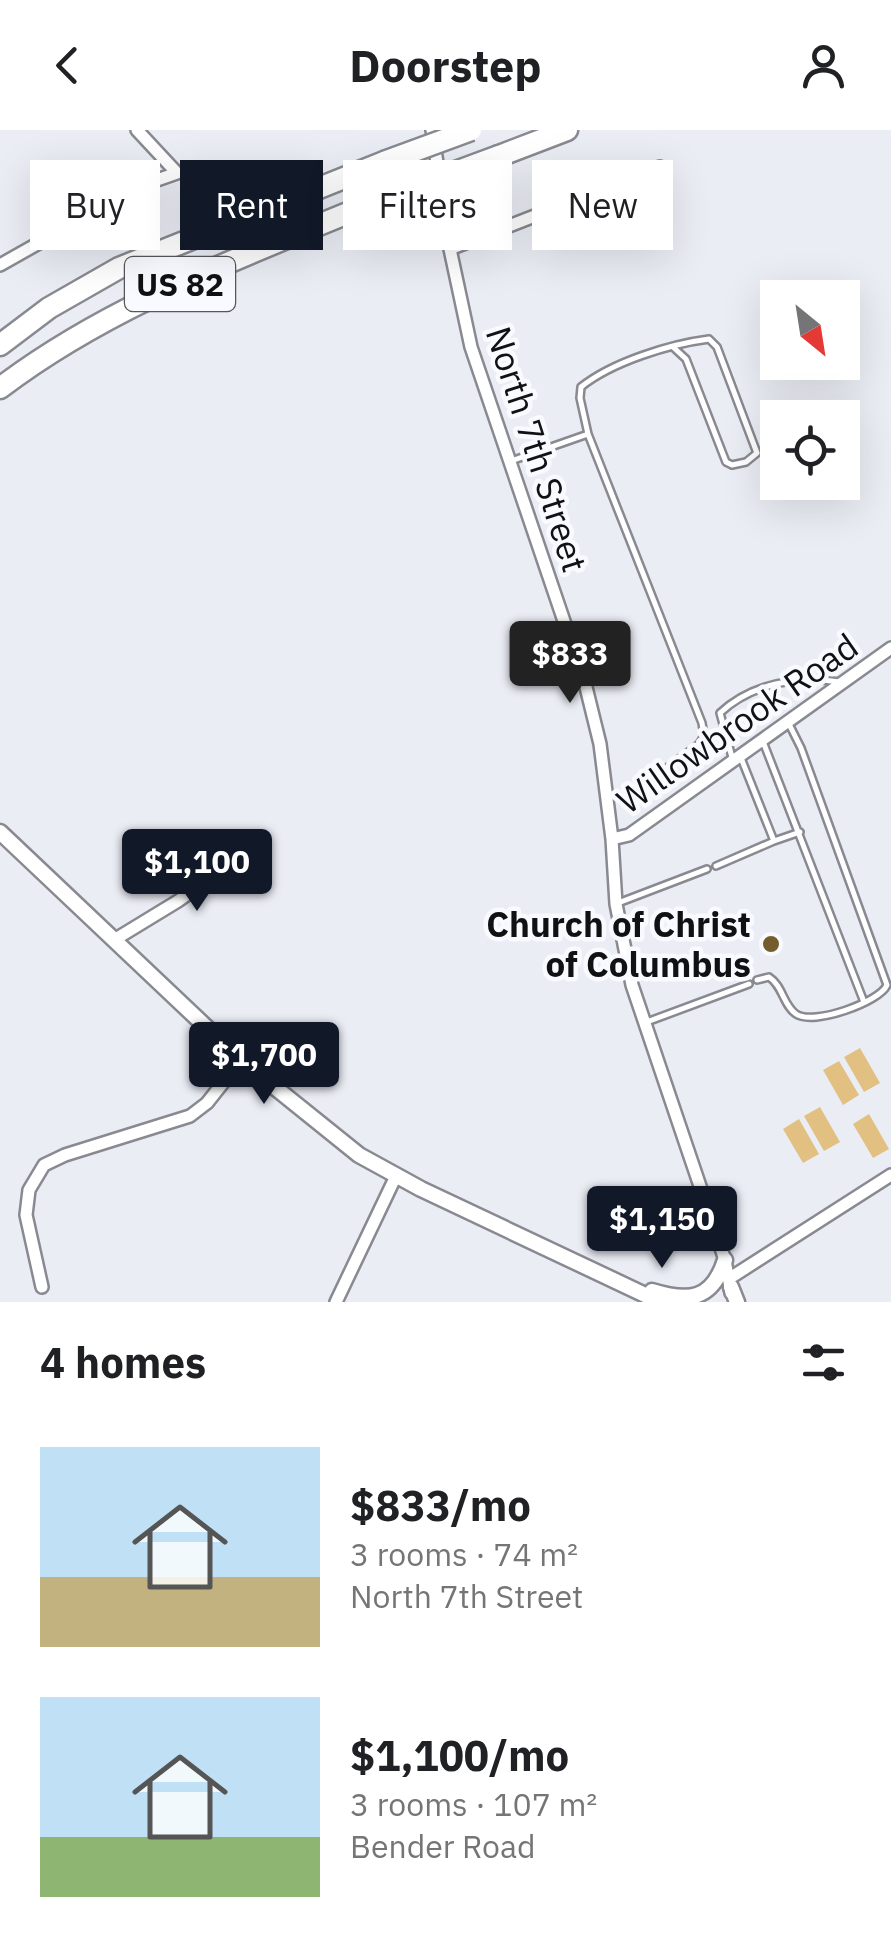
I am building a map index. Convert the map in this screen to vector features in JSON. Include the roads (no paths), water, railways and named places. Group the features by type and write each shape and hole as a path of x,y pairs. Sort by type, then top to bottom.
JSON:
{"highway":[{"name":"US 82","path":"0,345 49,308 119,268 472,130"},
{"name":"US 82","path":"0,388 117,311 372,203 568,130"}],"street":[{"path":"0,265 140,186 178,173 137,130"},
{"name":"North 7th Street","path":"432,130 437,160"},
{"name":"North 7th Street","path":"450,250 470,347 585,682 600,744 616,904 632,986 725,1260 732,1292"},
{"name":"Willowbrook Road","path":"612,840 629,835 891,648"},
{"path":"0,832 241,1060 359,1154 396,1176 660,1302"},
{"path":"114,940 253,848"},
{"path":"42,1287 26,1215 28,1190 44,1165 190,1116 207,1103 241,1060"},
{"path":"732,1292 891,1175"},
{"path":"336,1302 396,1176"},
{"path":"603,1276 673,1298 691,1298 715,1282 725,1260"}],"lane":[{"path":"634,792 700,744 704,736 588,434 581,387 592,378 672,347 709,339 717,347 757,453 746,462 726,462 686,359 672,347"},
{"path":"508,462 588,434"},
{"path":"774,841 720,713 736,699 794,679 842,683"},
{"path":"758,980 769,977 776,982 792,1012 806,1020 822,1018 880,996 887,985 801,748 787,722"},
{"path":"762,740 864,1002"},
{"path":"716,866 800,832"},
{"path":"616,904 706,869"},
{"path":"643,1023 749,984"}],"place":[{"name":"Church of Christ of Columbus","path":"771,944"}]}
